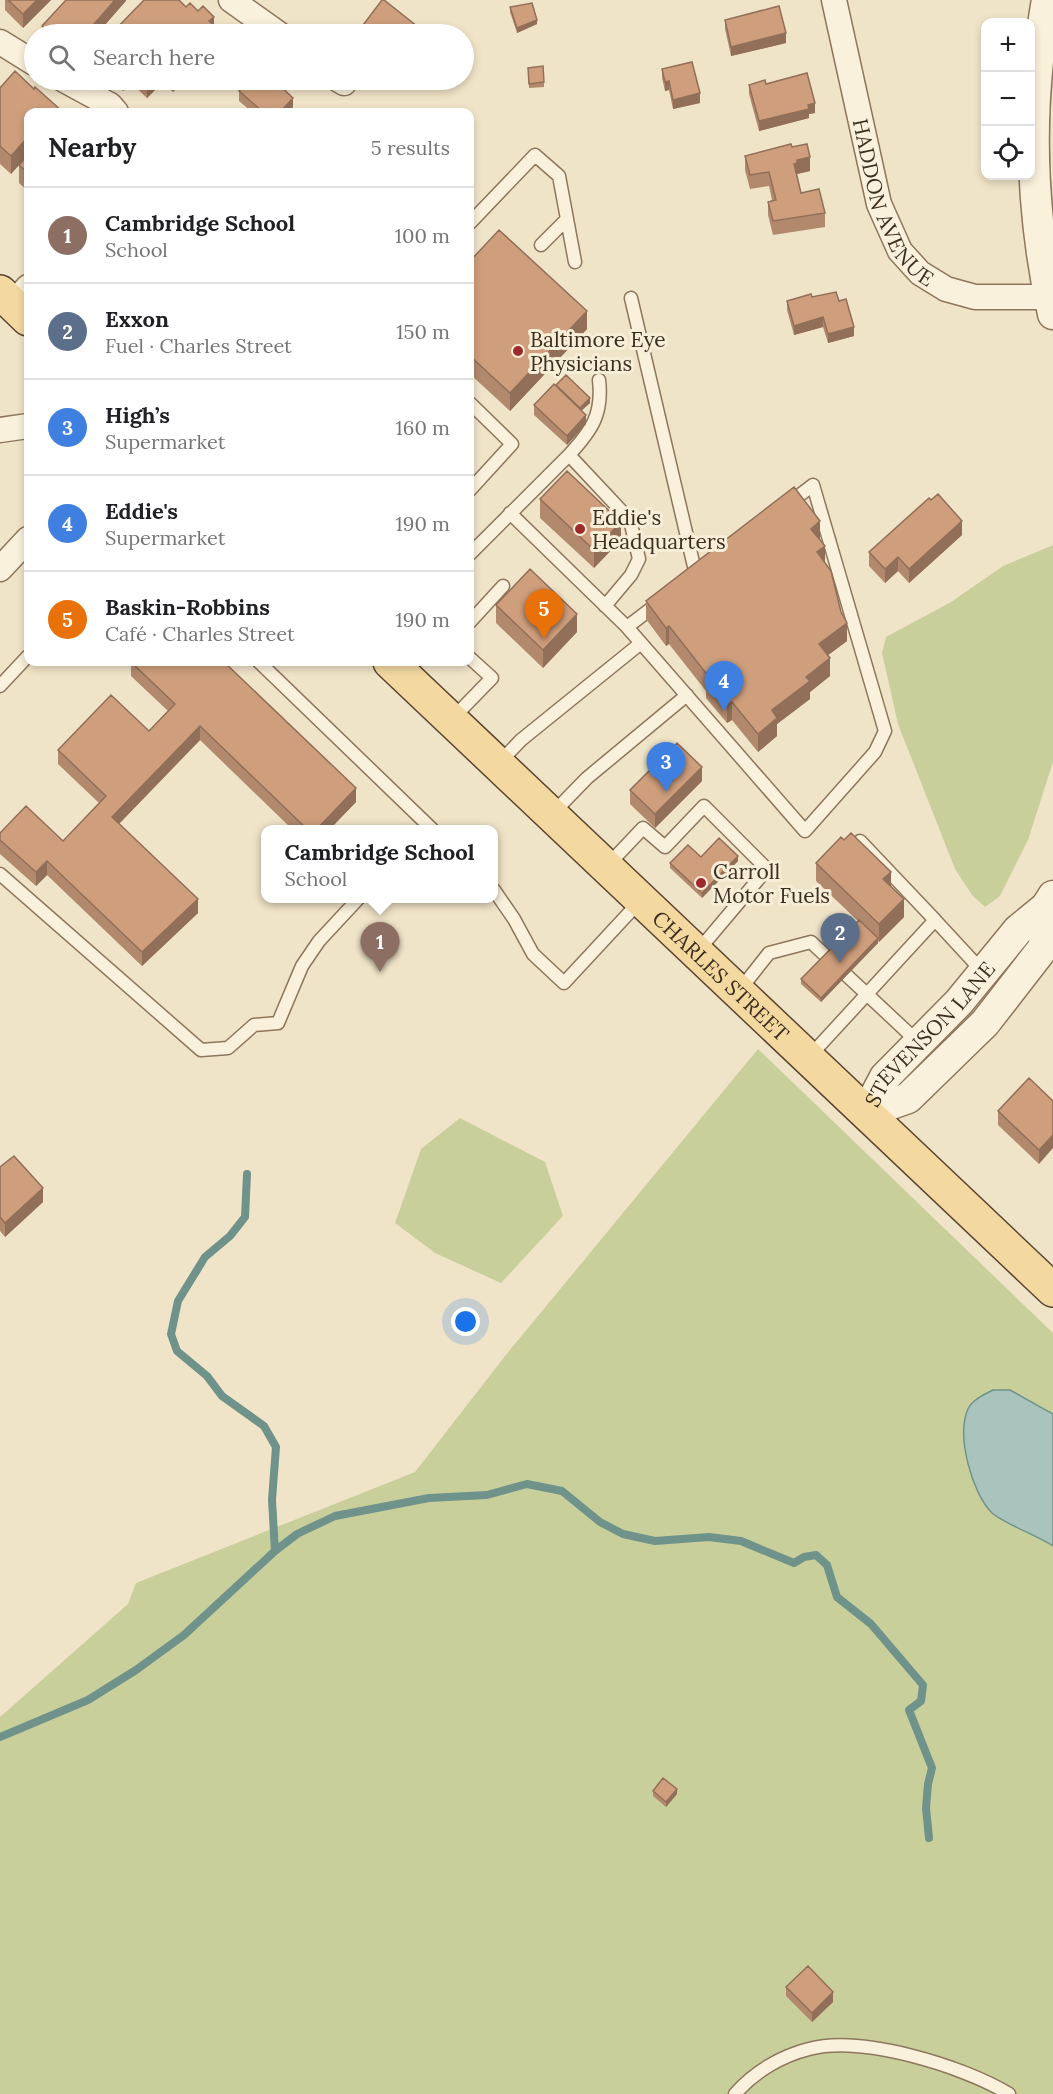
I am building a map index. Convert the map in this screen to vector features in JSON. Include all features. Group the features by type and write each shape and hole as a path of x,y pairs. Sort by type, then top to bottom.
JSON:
{"main road":[{"name":"CHARLES STREET","path":"394,666 1053,1290"}],"street":[{"path":"234,0 266,24"},
{"name":"HADDON AVENUE","path":"834,0 879,204 900,251 920,273 946,289 975,297 1051,305"},
{"path":"1047,0 1032,110 1032,161 1045,212 1051,305"},
{"path":"0,42 24,57"},
{"path":"82,90 113,108"},
{"path":"0,430 24,427"},
{"path":"0,569 24,549"},
{"name":"STEVENSON LANE","path":"866,1113 885,1077 984,974 1018,930 1051,904"},
{"name":"STEVENSON LANE","path":"866,1113 908,1098 985,1023 1044,947 1051,904"}],"lane":[{"path":"474,219 535,155 559,176 575,262"},
{"path":"541,244 567,219"},
{"path":"631,298 696,575"},
{"path":"474,550 590,431 602,401 598,380"},
{"path":"474,407 512,444 474,485"},
{"path":"569,455 630,519 639,559 631,575 605,606"},
{"path":"510,513 627,627 805,831 875,752 885,731 813,485 627,627"},
{"path":"474,618 503,586"},
{"path":"498,764 521,740 641,643"},
{"path":"0,686 24,660"},
{"path":"451,720 492,678 474,662"},
{"path":"263,666 428,825"},
{"path":"552,815 587,778 687,695"},
{"path":"606,867 643,828 665,847 704,806 767,869 696,952"},
{"path":"860,841 984,974"},
{"path":"0,874 201,1050 228,1048 254,1025 278,1023 302,966 319,941 354,903"},
{"path":"498,896 533,954 564,983 641,900"},
{"path":"808,1058 935,920"},
{"path":"738,992 770,953 811,942 920,1043"},
{"path":"735,2094 781,2058 811,2048 870,2047 924,2059 990,2083 1009,2094"}],"green space":[{"path":"1053,545 1053,762 1028,840 1000,896 985,907 972,895 955,869 898,724 882,653 886,637 951,602 1003,566"},
{"path":"758,1049 1053,1333 1053,2094 0,2094 0,1717 128,1604 136,1583 415,1472 505,1356"},
{"path":"460,1118 545,1162 563,1216 501,1283 435,1253 395,1223 421,1149"}],"water":[{"path":"993,1390 1010,1390 1053,1414 1053,1546 992,1513 972,1478 965,1448 965,1420 972,1403"}],"building":[{"path":"8,0 37,0 23,14"},
{"path":"66,0 115,0 94,24 44,24"},
{"path":"144,0 179,0 186,7 190,3 198,11 203,6 214,17 209,21 212,24 121,24"},
{"path":"384,0 414,24 364,24"},
{"path":"532,3 537,20 517,28 510,7"},
{"path":"779,6 786,33 731,47 725,20"},
{"path":"692,62 700,93 673,100 669,81 665,82 662,69"},
{"path":"543,66 544,82 529,84 528,68"},
{"path":"15,71 24,80 24,90 38,90 59,108 24,108 24,141 11,156 0,146 0,88"},
{"path":"807,73 815,103 808,105 809,109 759,121 749,85 765,80 766,84"},
{"path":"285,90 293,98 284,108 258,108 239,91"},
{"path":"791,144 792,147 807,144 810,157 797,160 794,164 801,193 819,189 825,213 773,221 768,202 776,200 769,172 750,175 745,156"},
{"path":"24,159 24,169 19,165"},
{"name":"Baltimore Eye Physicians","path":"499,230 587,311 510,393 474,360 474,257"},
{"path":"836,292 839,301 846,299 854,327 828,334 823,317 794,326 787,301 811,294 812,297"},
{"path":"566,375 590,398 580,408 556,385"},
{"path":"554,384 586,415 567,436 534,405"},
{"path":"567,471 621,522 594,550 540,499"},
{"path":"794,487 820,521 811,529 825,546 817,552 831,571 841,612 847,623 819,644 830,658 806,677 810,681 772,710 777,718 758,734 732,702 727,705 706,680 709,677 669,626 666,628 646,601"},
{"path":"938,494 962,521 909,569 898,557 885,569 869,552 929,498 931,500"},
{"path":"530,569 577,614 543,650 496,605"},
{"path":"135,666 228,666 356,788 321,825 303,825 200,726 112,817 198,899 142,952 47,861 36,872 0,840 0,833 26,806 63,841 106,796 58,750 111,695 149,731 175,704"},
{"path":"677,743 702,767 655,814 630,790"},
{"path":"851,833 891,872 883,879 904,899 879,924 816,863 841,837 844,840"},
{"name":"Carroll Motor Fuels","path":"719,838 738,856 702,893 670,863 688,845 701,857"},
{"path":"859,920 878,938 821,998 801,979"},
{"path":"1029,1078 1053,1101 1053,1135 1039,1150 998,1111"},
{"path":"14,1156 43,1188 5,1223 0,1217 0,1167"},
{"path":"663,1778 677,1789 666,1802 653,1791"},
{"path":"808,1966 833,1992 812,2013 786,1987"}],"waterway":[{"path":"247,1174 245,1217 230,1236 205,1257 178,1301 171,1334 177,1351 207,1376 222,1396 264,1426 276,1447 272,1500 275,1551"},
{"path":"0,1737 88,1700 136,1670 184,1635 275,1551 297,1534 335,1516 429,1498 487,1495 527,1484 562,1491 600,1522 623,1534 655,1541 709,1537 741,1541 794,1563 804,1557 816,1555 827,1565 837,1597 871,1624 923,1685 921,1701 909,1710 932,1768 926,1808 929,1838"}],"place":[{"name":"Baltimore Eye Physicians","path":"518,351"},
{"name":"Eddie's Headquarters","path":"580,529"},
{"name":"Baskin-Robbins","path":"544,639"},
{"name":"Eddie's","path":"724,711"},
{"name":"High’s","path":"666,792"},
{"name":"Carroll Motor Fuels","path":"701,883"},
{"name":"Exxon","path":"840,963"},
{"name":"Cambridge School","path":"380,972"}]}
